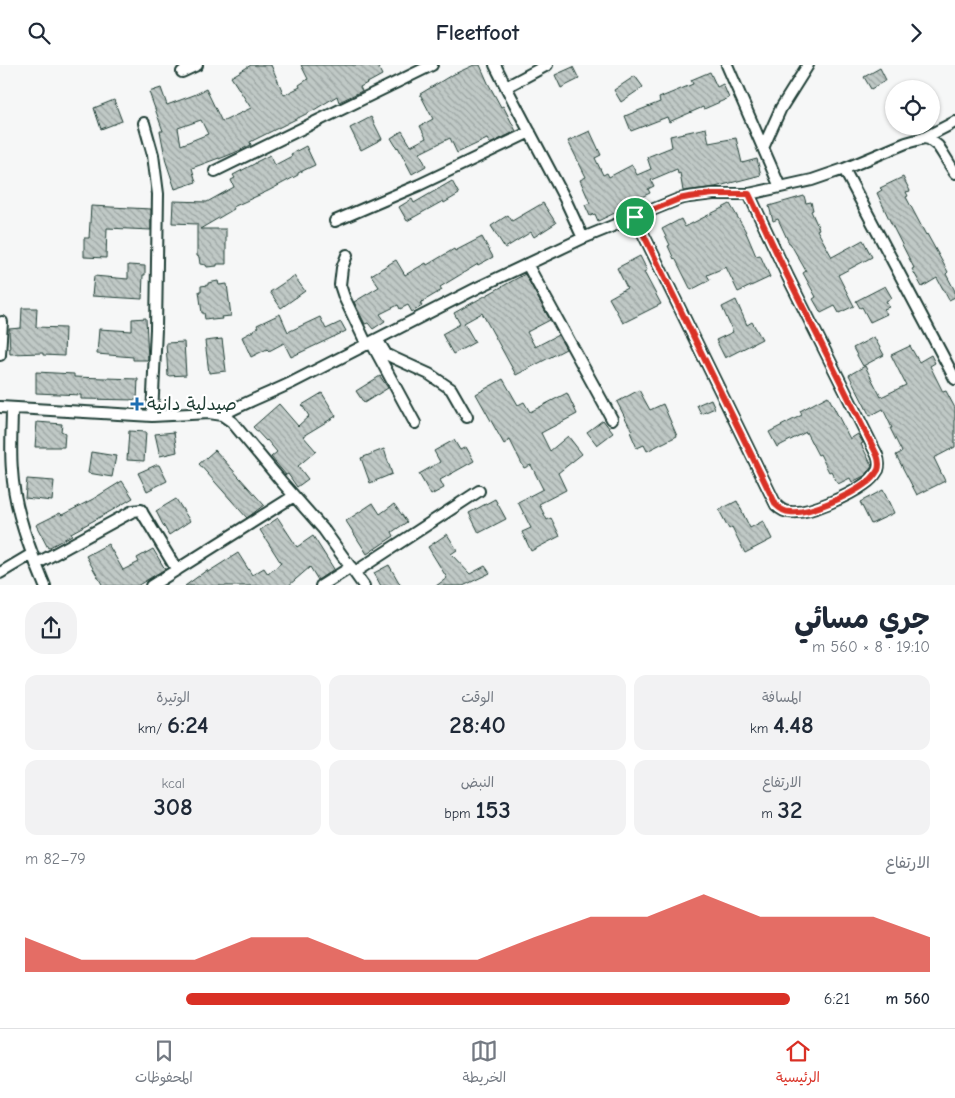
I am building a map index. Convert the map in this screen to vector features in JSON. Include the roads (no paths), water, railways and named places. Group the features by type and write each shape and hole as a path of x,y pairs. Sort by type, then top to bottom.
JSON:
{"street":[{"path":"182,72 197,65"},
{"path":"215,171 432,65"},
{"path":"495,65 565,199 583,238"},
{"path":"506,87 547,65"},
{"path":"727,65 780,187"},
{"path":"763,149 781,108 808,65"},
{"path":"144,123 153,155 158,194 156,329 152,416"},
{"path":"222,415 291,383 527,264 583,238 679,199 713,194 749,194 812,179 844,169 906,143 924,138 955,123"},
{"path":"334,221 419,185 530,132"},
{"path":"924,138 929,139 938,146 955,173"},
{"path":"844,169 955,379"},
{"path":"635,217 776,505 783,511 801,512 828,503 867,483 879,468 880,462 749,194"},
{"path":"347,255 342,268 340,285 415,423"},
{"path":"527,264 612,419"},
{"path":"0,355 2,322"},
{"path":"372,342 394,358 429,374 451,389 467,417"},
{"path":"0,407 152,416 210,413 222,415 232,422 324,530 364,585"},
{"path":"12,408 12,471 15,494 24,530 45,585"},
{"path":"321,585 353,570 479,491"},
{"path":"151,585 294,496"},
{"path":"0,573 34,559 136,510 143,513 177,570"}],"place":[{"name":"صيدلية دانية","path":"137,404"}]}
